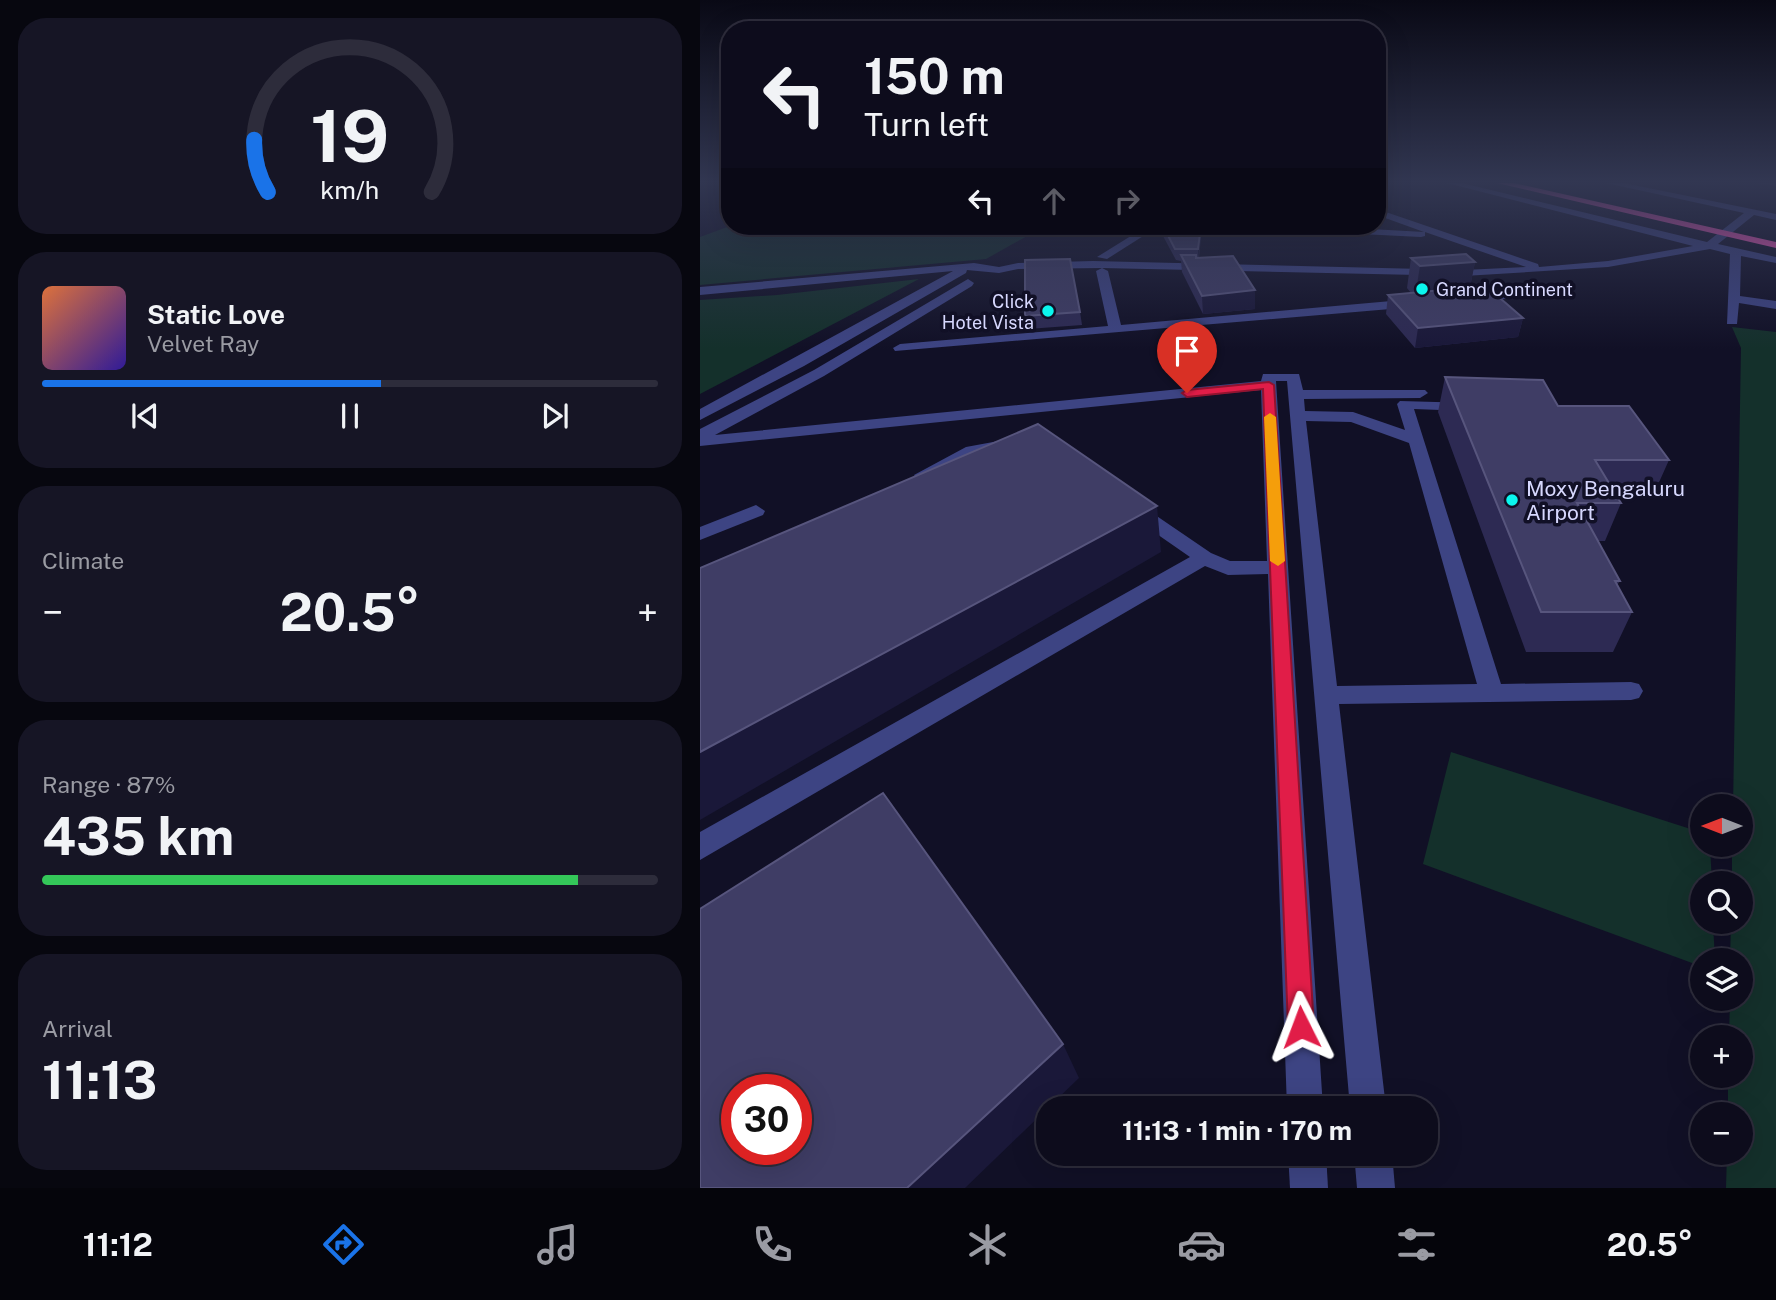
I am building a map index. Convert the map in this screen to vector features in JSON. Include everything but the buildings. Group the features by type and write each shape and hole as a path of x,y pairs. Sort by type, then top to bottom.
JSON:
{"highway":[{"path":"1743,238 1776,245"}],"street":[{"path":"1102,264 1137,238"},
{"path":"1457,299 1567,290 1544,270 1459,238"},
{"path":"1678,238 1776,260"},
{"path":"700,290 974,266 1014,258 1102,264 1183,262 1451,272 1544,270 1709,246 1721,238"},
{"path":"1732,321 1736,251"},
{"path":"700,439 819,373 962,285 999,270 1018,266 1183,262 1529,264 1634,258"},
{"path":"1102,264 1115,328"},
{"path":"700,415 799,363 945,279 974,266 999,270"},
{"path":"1734,299 1776,305"},
{"path":"900,348 1429,302"},
{"path":"700,439 1268,381 1296,396 1416,439"},
{"path":"1268,381 1304,1096"},
{"path":"1296,396 1484,399"},
{"path":"1296,396 1367,1096"},
{"path":"1403,399 1492,693"},
{"path":"910,481 972,451 1014,444 1025,446"},
{"path":"1115,496 1204,558 1228,568 1278,567"},
{"path":"700,534 756,511"},
{"path":"700,847 1204,558"},
{"path":"1326,695 1631,691"},
{"path":"1308,1166 1309,1188"},
{"path":"1374,1166 1376,1188"}],"green space":[{"path":"700,238 1023,238 986,259 700,285"},
{"path":"919,279 700,394 700,300 777,295"},
{"path":"1732,327 1776,332 1776,1188 1726,1188 1727,1165 1753,1165 1753,1102 1728,1102 1728,1088 1753,1088 1753,1025 1729,1025 1730,1011 1753,1011 1753,948 1730,948 1731,934 1753,934 1753,871 1732,871 1732,858 1754,858 1754,794 1733,794 1741,348"},
{"path":"1451,752 1690,829 1690,858 1711,858 1711,871 1690,871 1690,934 1714,934 1714,948 1690,948 1690,962 1423,864"}],"slow traffic":[{"path":"1270,417 1278,561"}],"place":[{"name":"Grand Continent","path":"1422,289"},
{"name":"Click Hotel Vista","path":"1048,311"},
{"name":"Moxy Bengaluru Airport","path":"1512,500"}],"route":[{"path":"1187,393 1269,385 1301,1027"}]}
